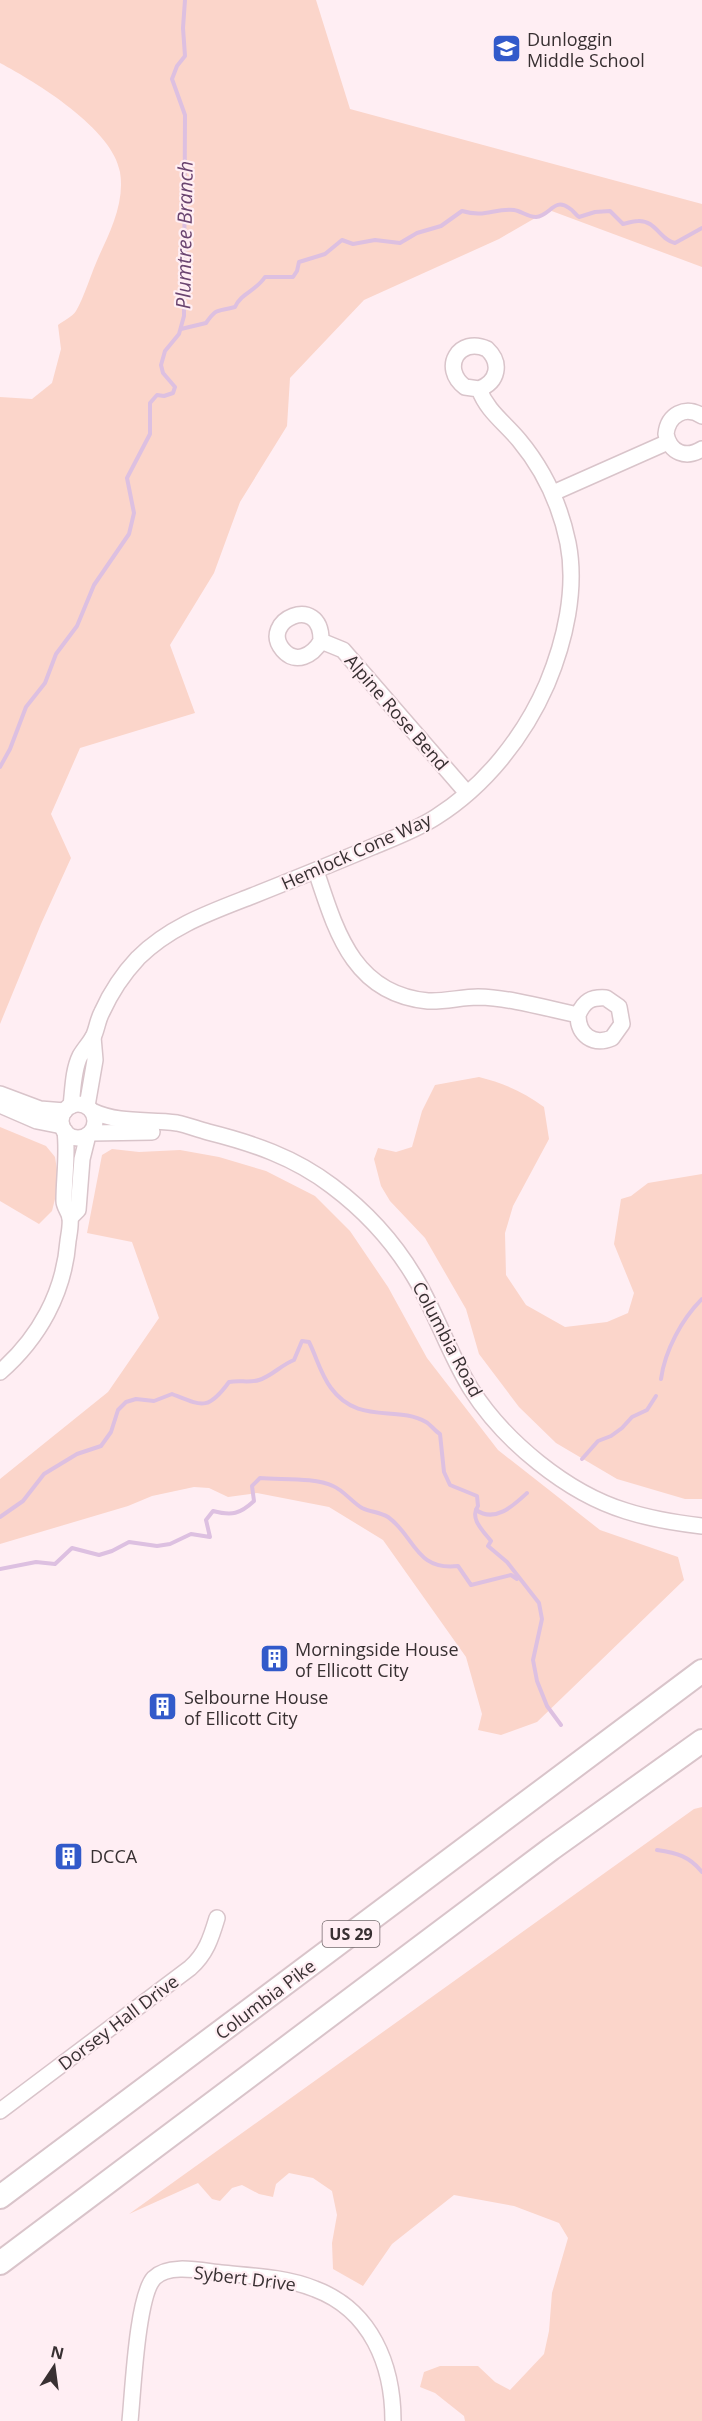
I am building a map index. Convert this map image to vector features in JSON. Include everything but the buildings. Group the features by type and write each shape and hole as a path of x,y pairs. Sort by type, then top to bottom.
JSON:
{"highway":[{"name":"Columbia Pike","path":"0,2197 702,1671"},
{"name":"US 29","path":"0,2263 550,1849 702,1742"}],"street":[{"name":"Hemlock Cone Way","path":"70,1218 64,1204 66,1118 79,1058 93,1037 101,1014 122,976 165,936 193,919 409,832 436,817 467,793 490,771 516,739 533,711 555,664 569,604 571,572 568,546 553,493 535,460 495,416 484,401 479,389"},
{"path":"702,416 689,411 675,415 666,427 668,442 680,453 695,454 702,449"},
{"path":"553,493 668,442"},
{"name":"Alpine Rose Bend","path":"321,641 343,650 467,793"},
{"path":"316,871 338,934 349,954 360,969 394,992 430,1001 476,997 499,998 578,1015"},
{"name":"Hemlock Cone Way","path":"90,1109 95,1060 93,1037"},
{"path":"0,1094 66,1118 73,1137 89,1134"},
{"path":"0,1105 37,1121 66,1118 82,1104 90,1109 95,1122 82,1159 78,1210 70,1218 67,1260 49,1310 41,1326 18,1356 0,1372"},
{"name":"Columbia Road","path":"90,1109 116,1120 178,1123 261,1147 285,1157 331,1185 368,1218 394,1248 414,1276 471,1389 491,1416 515,1441 566,1481 595,1498 625,1511 658,1520 702,1526"},
{"name":"Columbia Road","path":"89,1134 132,1131 177,1134 206,1132"},
{"name":"Dorsey Hall Drive","path":"0,2111 190,1968 201,1958 207,1948 217,1918"},
{"name":"Sybert Drive","path":"129,2421 145,2295 156,2277 164,2272 192,2270 262,2277 315,2288 333,2297 361,2320 381,2352 391,2387 393,2421"}],"shaded area":[{"path":"0,0 316,0 350,109 702,204 702,267 549,210 499,239 364,300 290,378 287,426 240,502 214,573 170,645 195,713 80,748 51,814 71,858 0,1024 0,397 32,399 52,383 61,349 58,325 70,317 79,306 116,215 121,183 114,156 88,124 52,94 0,63"},
{"path":"479,1077 513,1089 544,1107 549,1139 513,1206 505,1233 506,1275 526,1305 565,1327 607,1322 628,1313 634,1293 614,1244 621,1199 631,1196 648,1183 702,1174 702,1499 685,1499 617,1479 556,1443 519,1407 479,1354 466,1309 425,1238 390,1201 381,1186 374,1159 378,1148 396,1152 412,1147 422,1111 435,1085"},
{"path":"0,1127 46,1146 55,1157 59,1183 52,1211 39,1224 0,1201"},
{"path":"112,1149 139,1152 180,1150 219,1157 266,1171 315,1196 350,1231 388,1287 427,1358 498,1450 600,1530 678,1557 684,1580 537,1722 501,1735 478,1730 482,1714 466,1657 383,1540 329,1507 257,1493 228,1497 209,1488 194,1487 152,1496 128,1506 0,1544 0,1479 108,1392 159,1318 132,1242 87,1233 102,1155"},
{"path":"702,1807 702,2421 465,2421 464,2416 435,2393 420,2387 424,2372 440,2366 478,2366 495,2382 510,2390 544,2354 549,2331 552,2293 568,2238 559,2223 514,2206 454,2195 392,2244 363,2286 333,2269 332,2243 337,2215 332,2191 313,2178 289,2173 276,2184 273,2197 259,2194 242,2185 232,2188 220,2201 212,2199 198,2183 129,2214 694,1809"}],"waterway":[{"name":"Plumtree Branch","path":"0,767 10,749 26,707 45,683 56,654 77,626 94,585 129,534 134,513 127,478 150,434 150,403 157,395 164,396 173,393 175,387 163,373 161,365 165,351 179,334 184,316 185,115 172,79 177,66 185,56 183,28 185,0"},
{"path":"181,329 206,323 215,312 235,307 241,298 265,277 293,277 299,262 325,254 342,240 353,244 375,240 400,243 417,233 441,226 462,211 477,214 514,210 536,217 559,205 564,205 579,217 595,212 610,211 623,224 644,222 675,243 702,228"},
{"path":"661,1379 670,1346 688,1316 702,1299"},
{"path":"0,1517 23,1501 44,1474 77,1454 101,1446 111,1432 118,1410 126,1402 136,1399 154,1401 172,1394 198,1403 210,1402 229,1382 256,1381 268,1376 294,1360 302,1341 309,1342 331,1388 353,1407 365,1411 414,1417 426,1422 440,1434 444,1472 450,1485 477,1496 476,1520 491,1541 488,1546 507,1562 539,1603 542,1619 533,1660 537,1681 547,1706 561,1725"},
{"path":"582,1459 598,1441 611,1436 632,1417 647,1410 656,1396"},
{"path":"0,1569 36,1562 55,1564 72,1548 99,1555 129,1542 157,1546 170,1544 191,1534 210,1537 206,1520 213,1511 235,1513 244,1509 254,1501 252,1486 260,1478 317,1481 337,1488 362,1508 388,1517 424,1558 444,1566 458,1566 471,1585 511,1575 517,1579"},
{"path":"476,1510 483,1514 497,1514 510,1508 527,1493"},
{"path":"657,1850 682,1856 702,1872"}],"place":[{"name":"Dunloggin Middle School","path":"506,49"},
{"name":"Morningside House of Ellicott City","path":"274,1659"},
{"name":"Selbourne House of Ellicott City","path":"163,1707"},
{"name":"DCCA","path":"69,1856"}]}
